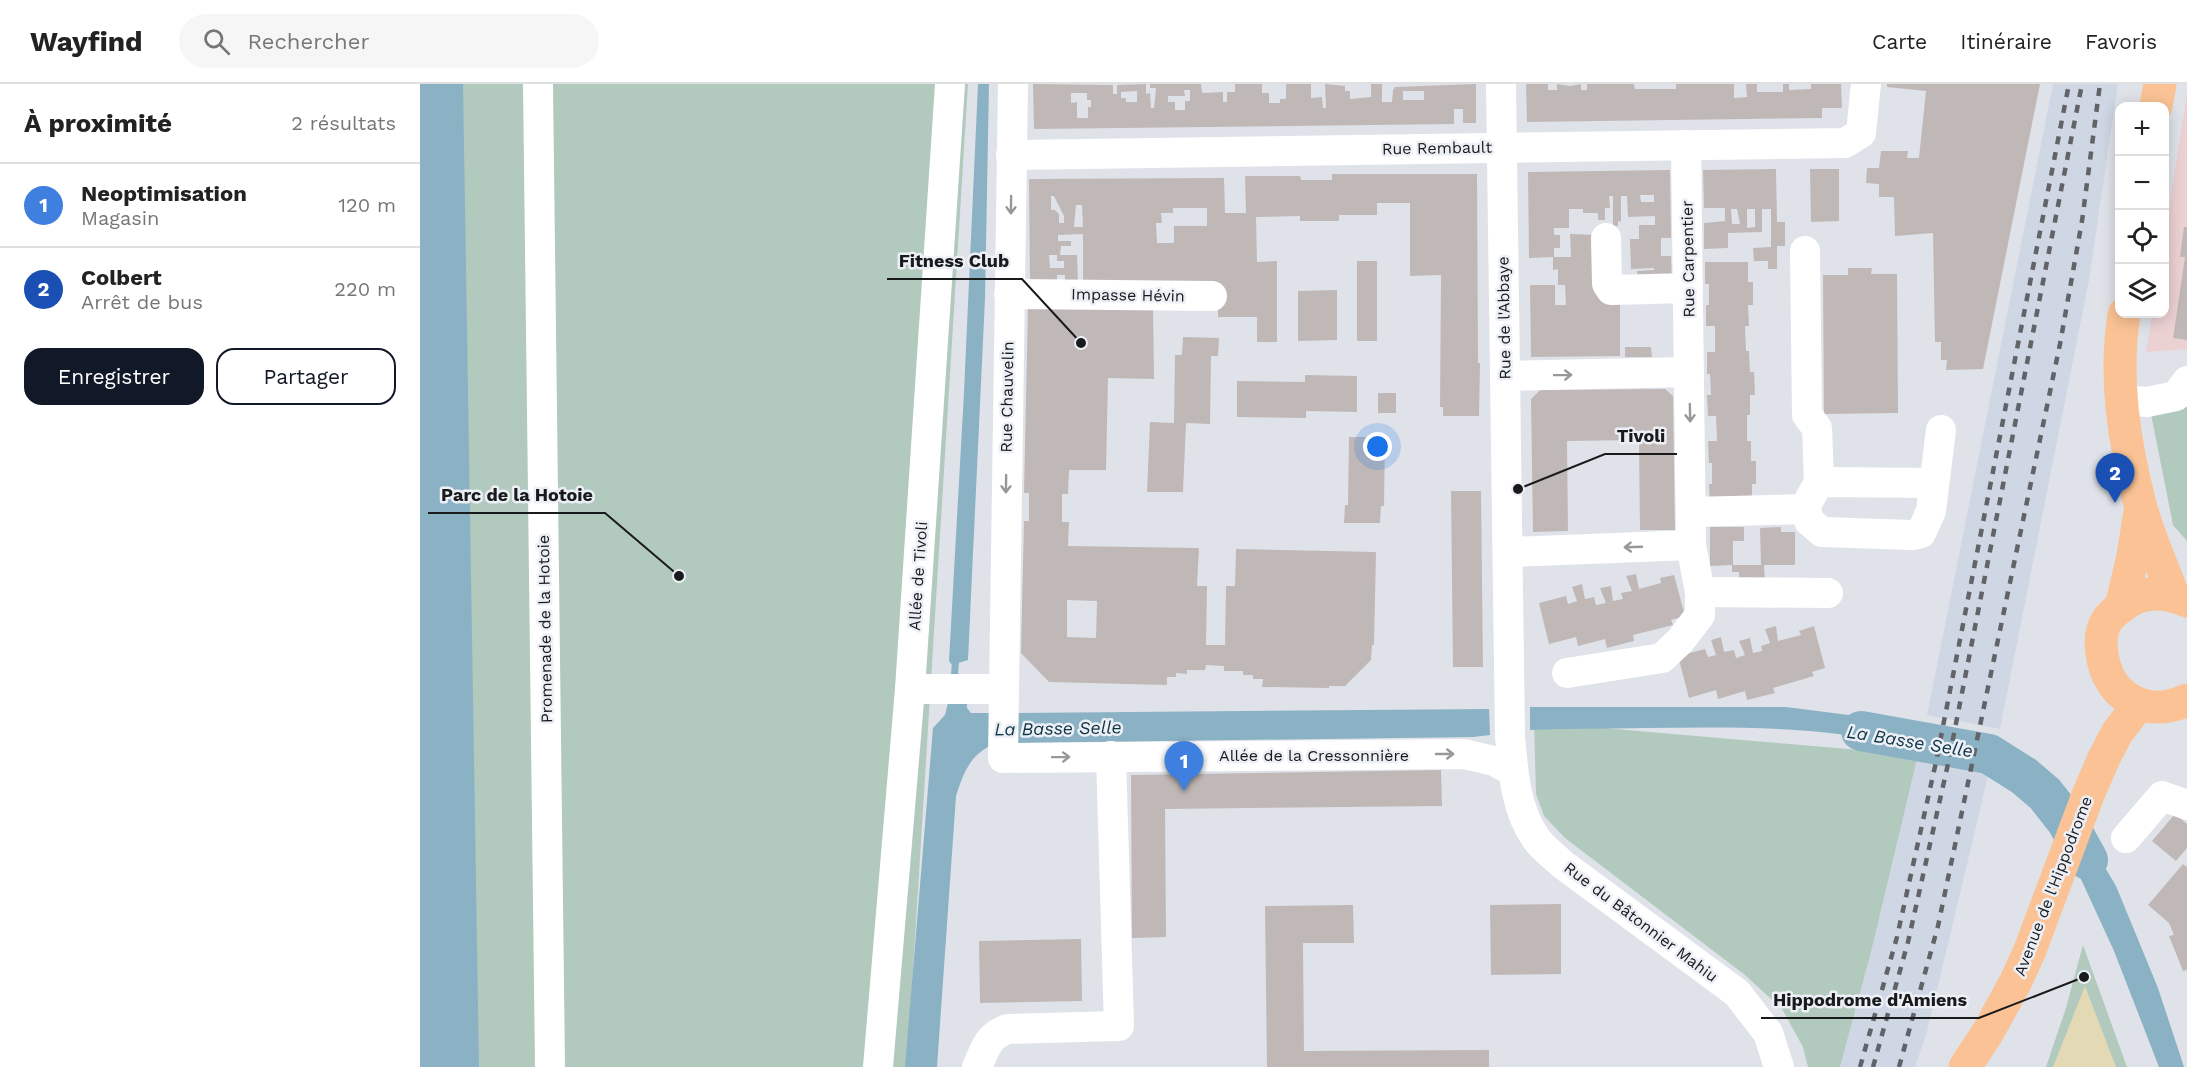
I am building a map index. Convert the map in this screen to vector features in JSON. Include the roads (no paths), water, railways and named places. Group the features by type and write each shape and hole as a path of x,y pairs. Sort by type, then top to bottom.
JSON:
{"main road":[{"path":"2157,102 2160,84"},
{"path":"2124,318 2120,400 2140,506 2180,598"},
{"path":"2121,607 2133,556 2140,506"},
{"path":"2180,598 2155,593 2137,597 2108,619 2101,635 2104,667 2110,681 2120,694 2139,704 2166,706 2187,700"},
{"name":"Avenue de l'Hippodrome","path":"1965,1067 1988,1032 2016,981 2056,883 2088,795 2117,733 2139,704"}],"street":[{"name":"Promenade de la Hotoie","path":"538,84 550,1067"},
{"name":"Allée de Tivoli","path":"878,1067 910,689 950,84"},
{"name":"Rue Chauvelin","path":"1003,758 1002,699 1013,84"},
{"name":"Rue de l'Abbaye","path":"1501,84 1510,736 1514,771"},
{"name":"Rue Rembault","path":"1011,155 1845,143 1861,134 1866,84"},
{"name":"Rue Carpentier","path":"1567,673 1662,658 1680,641 1700,615 1700,592 1691,545 1686,145"},
{"path":"1606,238 1607,284 1611,290 1688,288"},
{"path":"1805,251 1807,416 1817,429 1819,482 1806,509 1809,521 1822,532 1912,535 1921,533 1931,511 1941,430"},
{"name":"Impasse Hévin","path":"1009,294 1212,297"},
{"path":"1505,376 1689,372"},
{"path":"2120,400 2147,402 2176,396 2187,381"},
{"path":"1819,482 1934,483"},
{"path":"1691,512 1806,509"},
{"path":"1508,552 1691,545"},
{"path":"1700,592 1828,593"},
{"path":"910,689 941,690 1002,699"},
{"name":"Allée de la Cressonnière","path":"1003,758 1464,754 1494,761 1514,771"},
{"path":"977,1067 989,1039 1008,1029 1119,1026 1111,756"},
{"name":"Rue du Bâtonnier Mahiu","path":"1514,771 1523,816 1536,839 1562,864 1737,993 1768,1033 1779,1067"},
{"path":"2126,838 2162,796 2187,805"}],"water":[{"path":"420,84 463,84 479,1067 420,1067"},
{"path":"978,84 989,84 985,298 968,660 952,665 949,661"},
{"path":"948,703 967,703 967,708 971,713 992,713 992,745 984,749 973,760 956,796 937,1067 905,1067 933,728 945,715"},
{"path":"1530,707 1786,707 1919,724 1913,748 1847,735 1780,729 1711,727 1530,730"},
{"path":"1489,709 1490,735 1473,737 1012,743 1012,713"},
{"path":"2065,800 2116,886 2158,988 2184,1067 2159,1067 2114,951 2057,827"}],"waterway":[{"path":"954,680 956,656"},
{"name":"La Basse Selle","path":"1861,731 1989,754 2024,776 2045,794 2067,822 2088,860"}],"railway":[{"path":"1860,1067 1897,937 1936,762 2069,84"},
{"path":"1873,1067 1908,942 1948,764 2082,84"},
{"path":"1899,1067 1938,926 2060,344 2082,221 2100,84"}],"place":[{"name":"Fitness Club","path":"1081,343"},
{"name":"Tivoli","path":"1518,489"},
{"name":"Colbert","path":"2115,503"},
{"name":"Parc de la Hotoie","path":"679,576"},
{"name":"Neoptimisation","path":"1184,791"},
{"name":"Hippodrome d'Amiens","path":"2084,977"}]}
